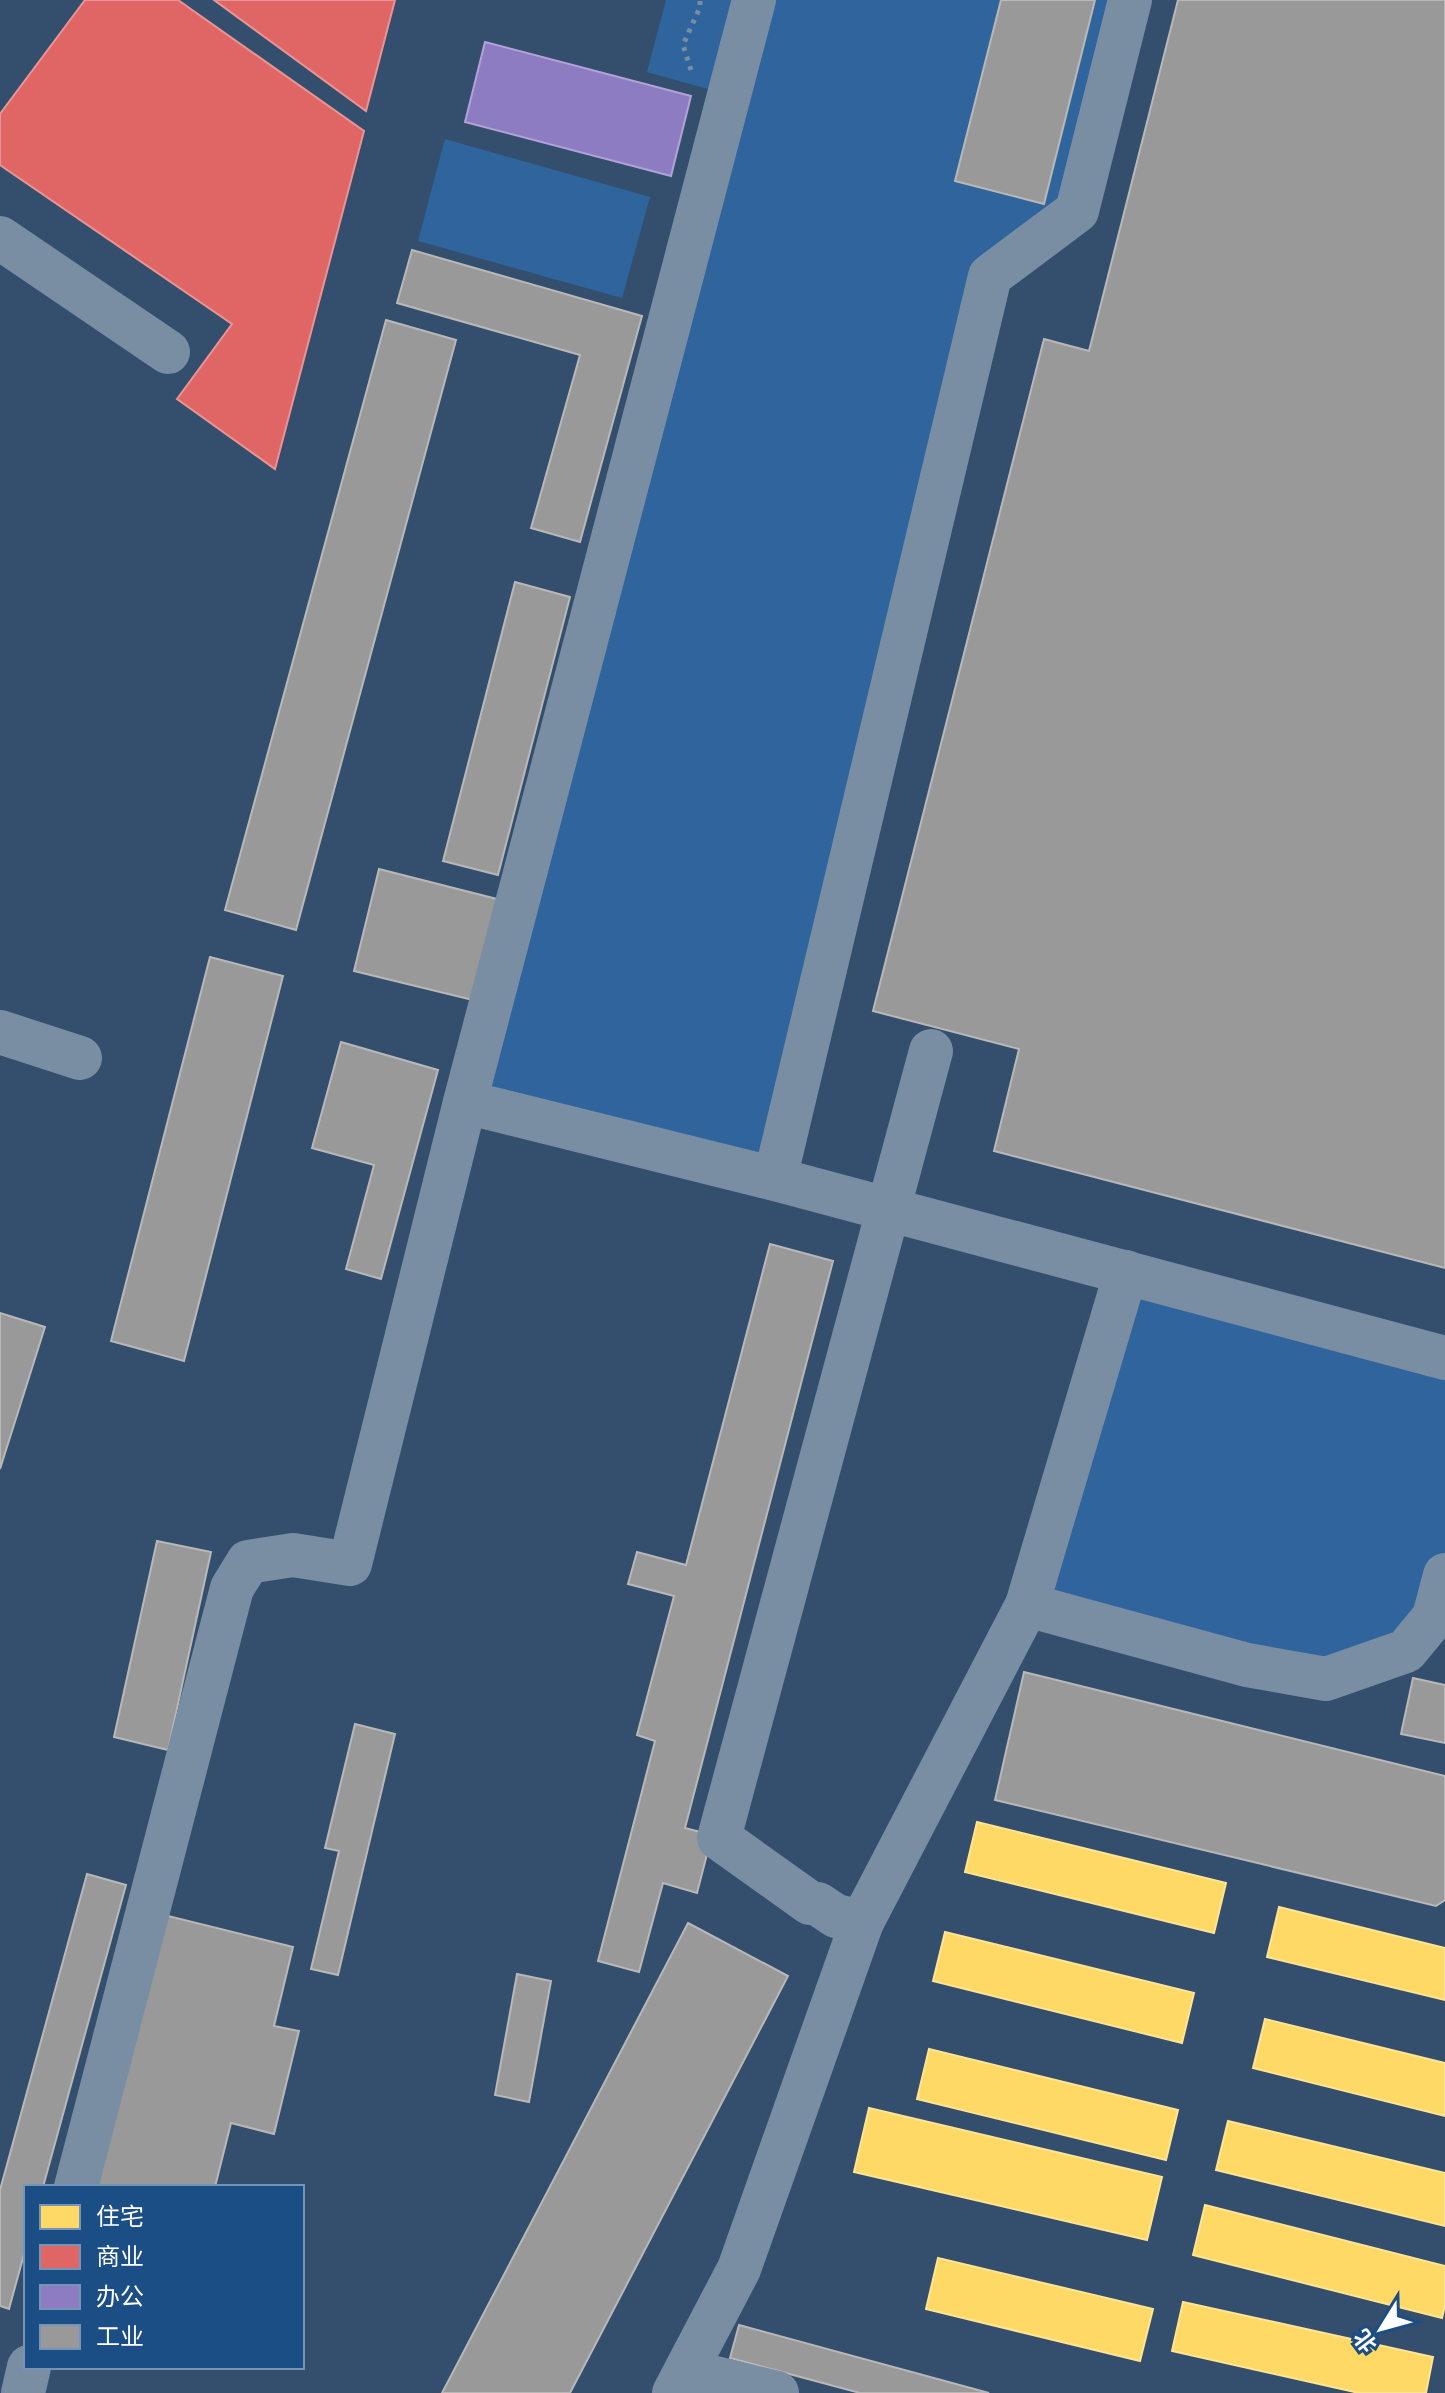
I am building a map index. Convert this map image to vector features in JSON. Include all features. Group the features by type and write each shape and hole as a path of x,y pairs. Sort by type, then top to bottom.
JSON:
{"lane":[{"path":"77,2185 232,1588 248,1562 293,1555 350,1564 465,1102 754,0"},
{"path":"775,1179 990,276 1077,211 1130,0"},
{"path":"0,238 168,352"},
{"path":"0,1032 80,1058"},
{"path":"862,1922 836,1916 818,1904 810,1903 719,1838 931,1051"},
{"path":"465,1102 775,1179 1445,1358"},
{"path":"777,2393 680,2382 739,2269 862,1922 1027,1605 1126,1272"},
{"path":"1027,1605 1247,1665 1326,1679 1406,1651 1434,1617 1445,1575"},
{"path":"23,2393 29,2369"}],"shaded area":[{"path":"666,0 1130,0 1077,211 990,277 775,1179 465,1102 729,95 647,72"},
{"path":"445,139 650,197 622,298 418,241"},
{"path":"1126,1272 1445,1358 1445,1575 1436,1610 1326,1679 1027,1605"}],"building: 住宅":[{"path":"977,1822 1226,1883 1214,1933 965,1872"},
{"path":"1279,1907 1445,1948 1445,2000 1267,1957"},
{"path":"945,1932 1194,1993 1182,2043 933,1981"},
{"path":"1265,2019 1445,2063 1445,2116 1253,2068"},
{"path":"929,2049 1178,2110 1166,2160 917,2099"},
{"path":"869,2108 1162,2177 1147,2240 854,2172"},
{"path":"1228,2121 1445,2173 1445,2226 1216,2170"},
{"path":"1205,2205 1445,2266 1442,2318 1193,2255"},
{"path":"938,2258 1153,2309 1140,2361 926,2309"},
{"path":"1183,2302 1433,2357 1426,2393 1359,2393 1172,2351"}],"building: 商业":[{"path":"85,0 178,0 364,131 275,469 177,399 232,324 0,165 0,114"},
{"path":"214,0 395,0 366,111"}],"building: 办公":[{"path":"485,42 691,96 671,176 465,122"}],"building: 工业":[{"path":"1001,0 1095,0 1044,204 955,181"},
{"path":"1178,0 1445,0 1445,1268 994,1151 1019,1049 873,1011 1044,339 1089,351"},
{"path":"412,250 642,316 580,542 531,528 580,355 397,303"},
{"path":"386,320 456,340 296,930 225,910"},
{"path":"515,582 570,597 498,875 443,861"},
{"path":"379,869 501,900 477,1001 354,971"},
{"path":"210,957 283,976 184,1361 111,1341"},
{"path":"341,1042 438,1070 381,1279 346,1269 374,1165 312,1148"},
{"path":"770,1244 833,1261 685,1828 712,1835 697,1893 663,1883 639,1972 598,1961 655,1741 637,1735 674,1596 628,1584 637,1552 686,1565"},
{"path":"0,1313 45,1327 0,1469"},
{"path":"157,1541 211,1552 168,1750 114,1737"},
{"path":"1024,1672 1445,1776 1445,1900 1436,1906 995,1800"},
{"path":"1413,1678 1445,1685 1445,1743 1401,1734"},
{"path":"355,1724 395,1734 338,1975 311,1969 339,1851 325,1848"},
{"path":"87,1874 126,1885 44,2185 24,2185 24,2254 9,2309 0,2306 0,2190"},
{"path":"164,1915 293,1947 274,2026 299,2031 274,2134 231,2123 216,2185 97,2185"},
{"path":"688,1923 788,1976 570,2393 442,2393"},
{"path":"517,1974 551,1981 529,2102 495,2095"},
{"path":"739,2325 989,2393 860,2393 730,2358"}]}
